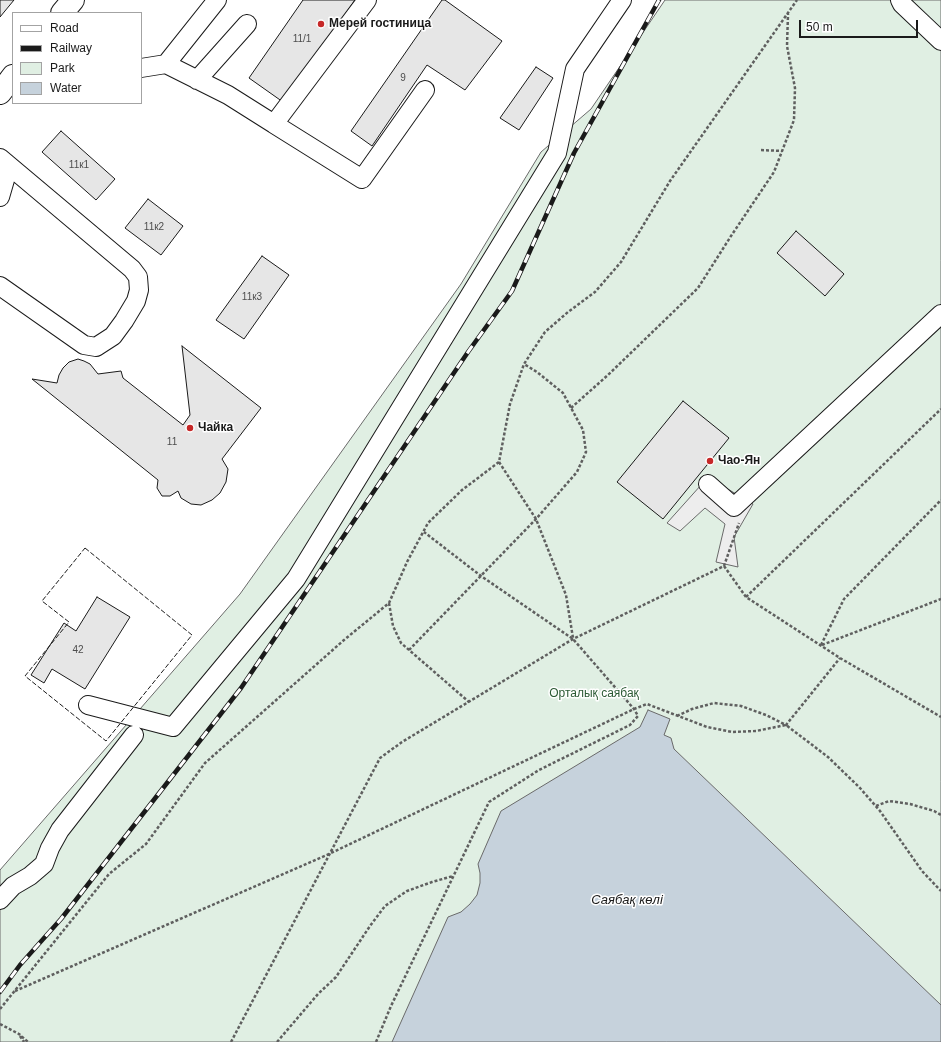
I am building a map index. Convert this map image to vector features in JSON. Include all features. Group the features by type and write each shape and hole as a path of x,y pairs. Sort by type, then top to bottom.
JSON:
{"main road":[{"path":"63,12 73,0"},
{"path":"0,93 12,77"}],"street":[{"path":"166,64 217,0"},
{"path":"274,124 367,0"},
{"path":"88,705 173,727 296,579 558,153 576,68 622,0"},
{"path":"900,0 902,4 941,41"},
{"path":"197,80 247,24"},
{"path":"142,68 166,64 228,95 362,179 425,90"},
{"path":"0,197 5,162"},
{"path":"0,286 84,345 96,347 113,336 136,301 139,290 138,277 132,269 5,162"},
{"path":"708,484 734,506 941,314"},
{"path":"0,900 13,886 30,876 44,864 50,848 60,830 134,735"}],"path":[{"path":"0,1009 109,874 146,844 204,763 344,640 389,603 407,562 428,523 462,490 499,462 510,404 524,364 546,332 568,312 595,292 621,262 670,181 797,0"},
{"path":"571,408 608,375 698,288 774,172 794,120 795,88 787,46 788,13"},
{"path":"761,150 770,152 782,151"},
{"path":"409,650 536,519 577,472 586,452 583,430 563,393 537,372 524,364"},
{"path":"746,597 941,409"},
{"path":"499,462 536,519 566,596 573,639"},
{"path":"821,645 844,599 941,500"},
{"path":"231,1042 380,758 402,742 573,639 724,566 741,518"},
{"path":"376,1042 391,1006 489,802 539,770 630,725 638,716 634,709 573,639 481,576 424,532"},
{"path":"724,566 746,597 840,658 941,717"},
{"path":"821,645 941,599"},
{"path":"389,603 393,626 401,643 469,702"},
{"path":"13,992 329,854 647,704 707,727 732,732 756,731 786,725 840,658"},
{"path":"676,716 692,709 714,703 741,706 766,715 786,725 828,758 860,788 889,822 922,871 941,891"},
{"path":"876,806 889,801 910,804 934,811 941,815"},
{"path":"277,1042 318,994 336,977 385,906 407,891 453,876"},
{"path":"0,1024 19,1034 28,1042"},
{"path":"19,1034 24,1042"}],"green space":[{"name":"Орталық саябақ","path":"665,0 941,0 941,1042 0,1042 0,870 240,594 461,284 541,152 591,109"}],"shaded area":[{"path":"710,475 721,485 753,504 734,537 738,567 716,562 725,524 705,508 680,531 667,523"}],"water":[{"name":"Саябақ көлі","path":"648,710 670,719 664,735 671,738 674,749 941,1005 941,1042 392,1042 448,917 461,912 477,895 480,883 478,864 501,811 640,727"}],"building":[{"path":"0,0 14,0 0,17"},
{"path":"303,0 355,0 283,102 249,78"},
{"path":"442,0 445,0 502,41 465,90 427,65 372,146 351,131"},
{"path":"536,67 553,78 519,130 500,118"},
{"path":"61,131 115,179 96,200 42,152"},
{"path":"148,199 183,226 161,255 125,228"},
{"path":"796,231 844,274 825,296 777,253"},
{"path":"262,256 289,275 244,339 216,320"},
{"path":"182,346 261,408 222,459 228,469 226,482 220,493 212,500 201,505 191,504 181,498 178,491 170,496 162,496 157,488 158,480 32,379 57,383 63,368 69,362 78,359 90,364 98,374 121,371 123,378 183,425 190,415"},
{"path":"683,401 729,438 663,519 617,482"},
{"path":"97,597 130,617 85,689 52,669 44,683 31,675 64,623 76,631"}],"railway":[{"path":"0,992 20,965 61,919 241,688 468,352 512,291 574,153 659,0"}],"fence":[{"path":"85,548 192,635 106,741 25,676 69,622 42,601 85,548"}],"place":[{"name":"Мерей гостиница","path":"321,24"},
{"name":"Чайка","path":"190,428"},
{"name":"Чао-Ян","path":"710,461"}]}
